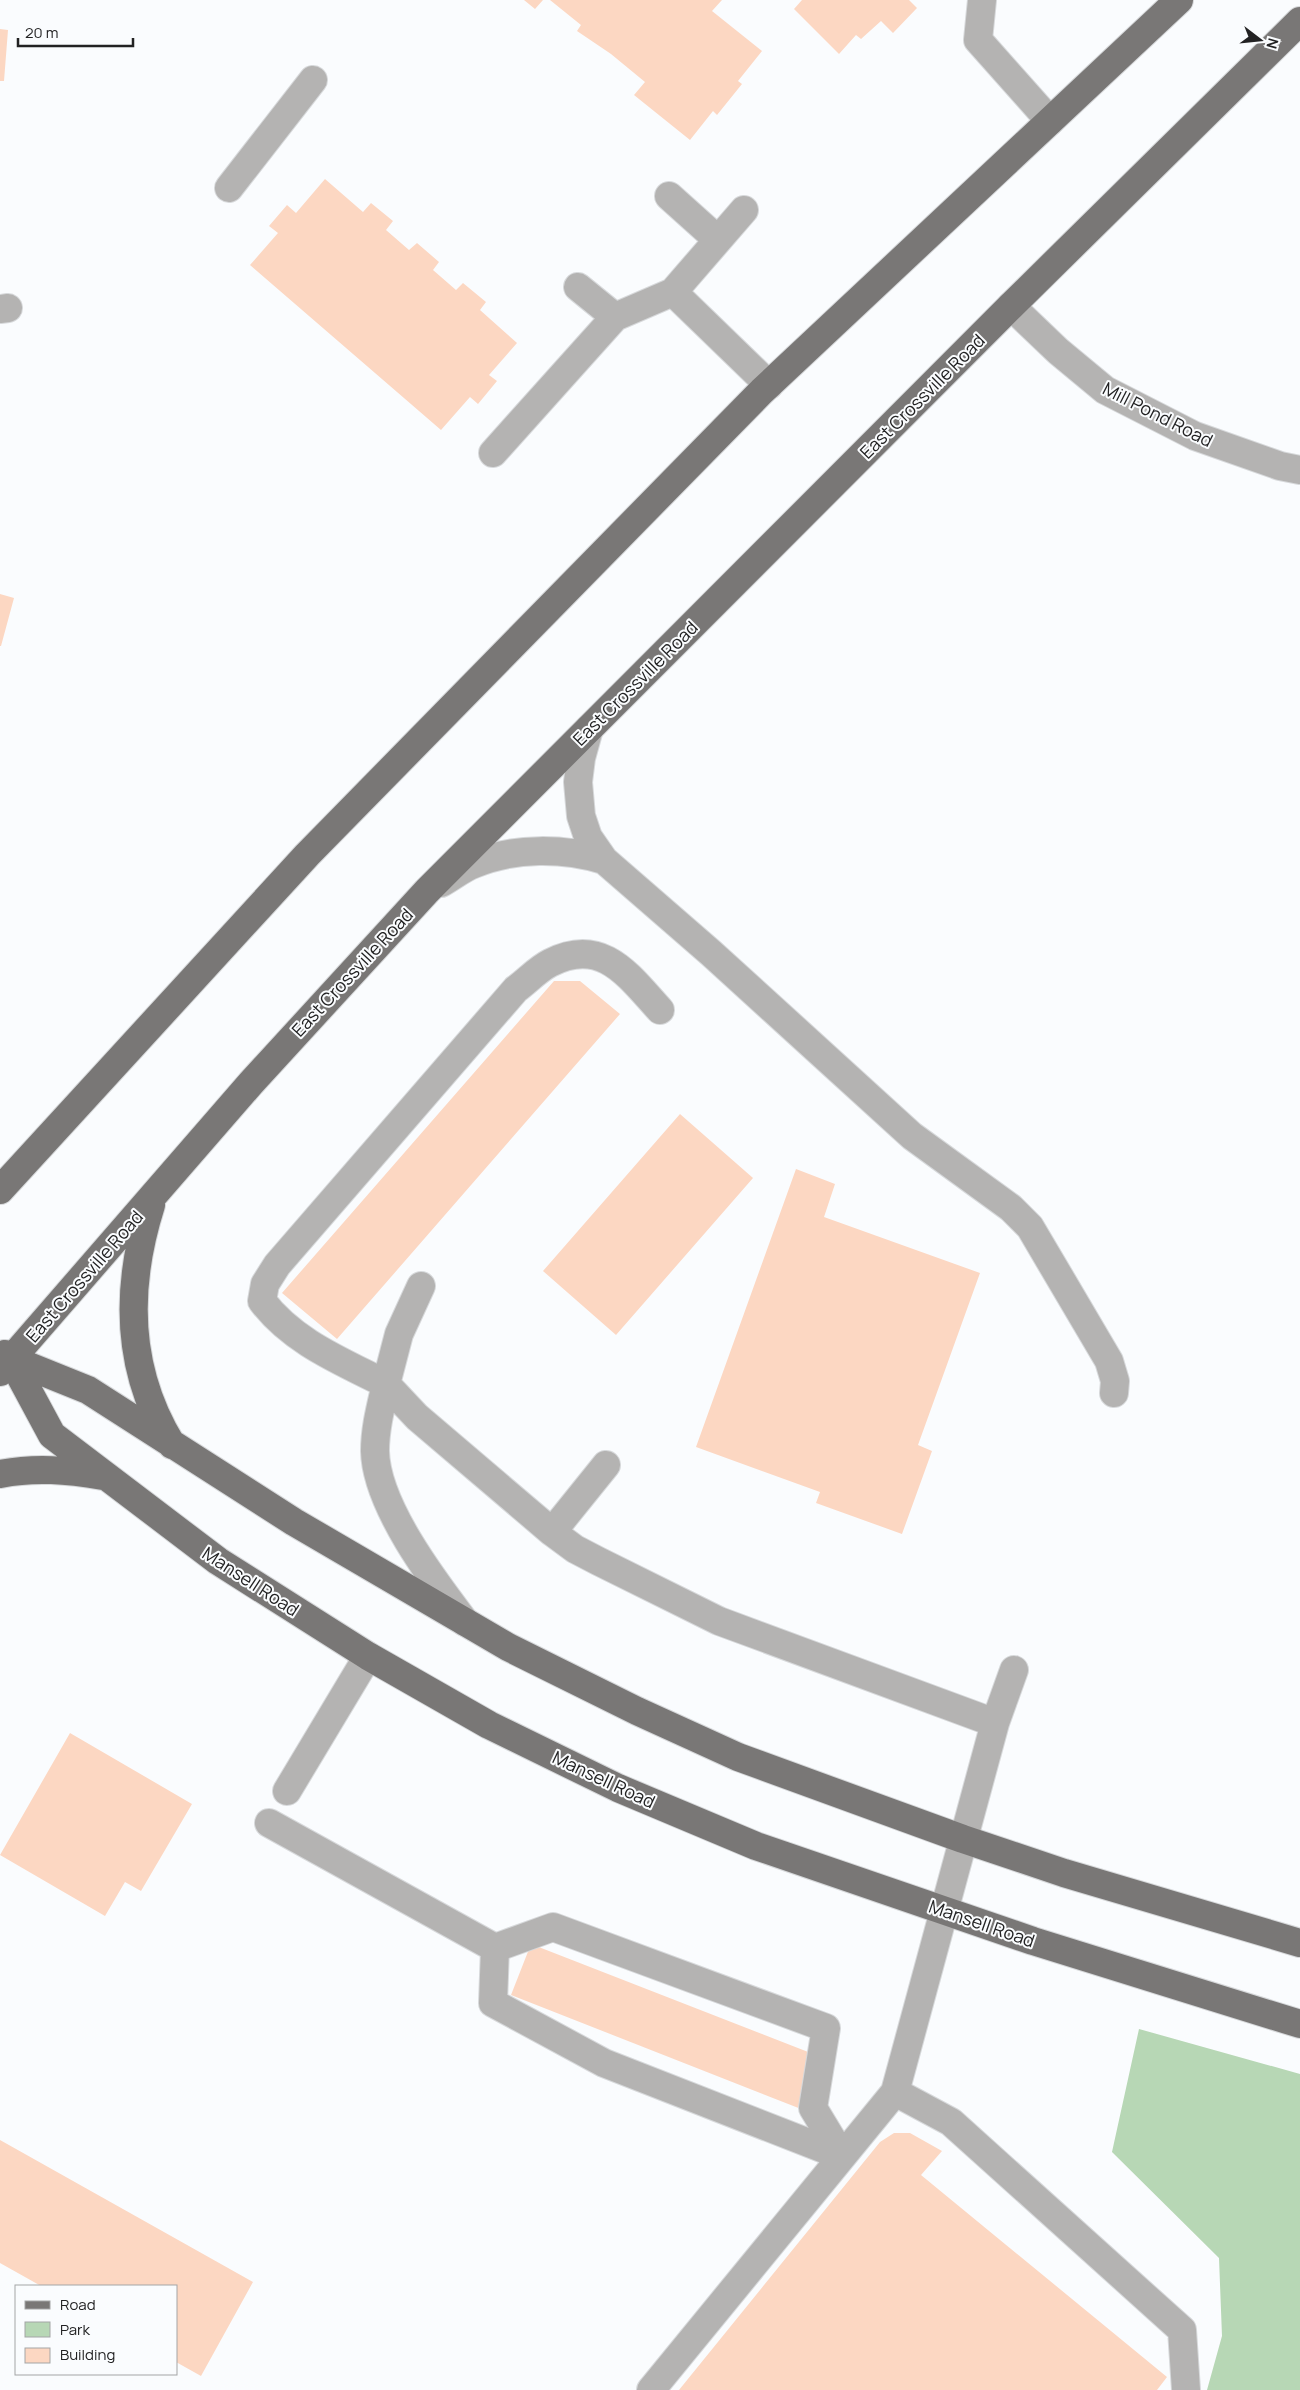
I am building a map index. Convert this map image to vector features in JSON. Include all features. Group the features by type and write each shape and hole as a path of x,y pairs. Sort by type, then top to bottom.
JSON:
{"main road":[{"path":"0,1190 307,855 769,385 1179,0"},
{"name":"East Crossville Road","path":"4,1360 154,1196 251,1083 427,891 1011,306 1300,21"},
{"path":"154,1196 140,1240 135,1273 133,1311 135,1340 151,1405 174,1448"},
{"path":"4,1360 88,1390 174,1448 339,1550 465,1622 575,1681 738,1757 962,1839 1064,1873 1300,1944"},
{"name":"Mansell Road","path":"4,1360 52,1435 218,1561 368,1656 489,1725 618,1788 756,1846 945,1911 1300,2024"},
{"path":"0,1474 37,1470 70,1470 107,1477"}],"street":[{"path":"982,0 978,40 1050,121"},
{"path":"228,188 313,80"},
{"path":"669,196 718,240"},
{"path":"493,453 615,317 673,292 744,210"},
{"path":"578,287 615,317"},
{"path":"673,292 769,385"},
{"name":"Mill Pond Road","path":"1011,306 1058,351 1105,390 1195,436 1280,466 1300,470"},
{"path":"588,730 581,758 578,782 581,816 588,837 604,860 711,953 912,1136 1011,1208 1030,1226 1109,1361 1115,1380 1114,1393"},
{"path":"427,891 474,864 508,854 542,851 576,852 604,860"},
{"path":"660,1010 624,970 600,957 578,952 549,964 516,989 277,1265 265,1284 262,1301 273,1316 308,1344 386,1384 417,1417 552,1532 576,1549 719,1621 995,1724"},
{"path":"421,1286 399,1334 377,1423 375,1453 387,1498 410,1544 465,1622"},
{"path":"552,1532 606,1464"},
{"path":"287,1791 368,1656"},
{"path":"651,2390 895,2092 945,1911 962,1839 995,1724 1014,1670"},
{"path":"269,1823 495,1948 553,1926 826,2028 813,2108 842,2156"},
{"path":"495,1948 493,2004 604,2062 842,2156"},
{"path":"895,2092 951,2122 1182,2330 1186,2390"}],"green space":[{"path":"1139,2029 1300,2074 1300,2390 1207,2390 1222,2336 1219,2258 1112,2152"}],"building":[{"path":"524,0 543,0 535,9"},
{"path":"550,0 722,0 712,11 762,51 738,81 742,84 717,115 713,111 690,140 634,95 645,82 611,54 577,31 581,25"},
{"path":"802,0 909,0 917,8 893,33 881,21 861,39 856,35 839,54 794,9"},
{"path":"0,29 8,30 4,81 0,81"},
{"path":"325,179 363,212 371,203 393,221 386,230 409,250 417,243 439,262 433,270 456,290 463,283 486,302 480,310 517,343 489,375 497,381 478,404 470,397 441,430 250,265 278,233 269,226 287,205 296,213"},
{"path":"0,594 14,598 1,646 0,646"},
{"path":"554,981 580,981 620,1014 337,1339 282,1293"},
{"path":"680,1114 753,1178 616,1335 543,1271"},
{"path":"796,1169 835,1184 824,1217 980,1273 918,1445 932,1451 902,1534 816,1503 820,1492 696,1447"},
{"path":"70,1733 192,1804 141,1891 125,1882 105,1916 0,1855"},
{"path":"531,1944 821,2057 801,2109 511,1995"},
{"path":"894,2133 910,2133 942,2151 921,2175 1167,2377 1157,2390 679,2390 880,2142"},
{"path":"0,2140 253,2282 201,2376 178,2363 178,2285 39,2285 0,2263"}]}
